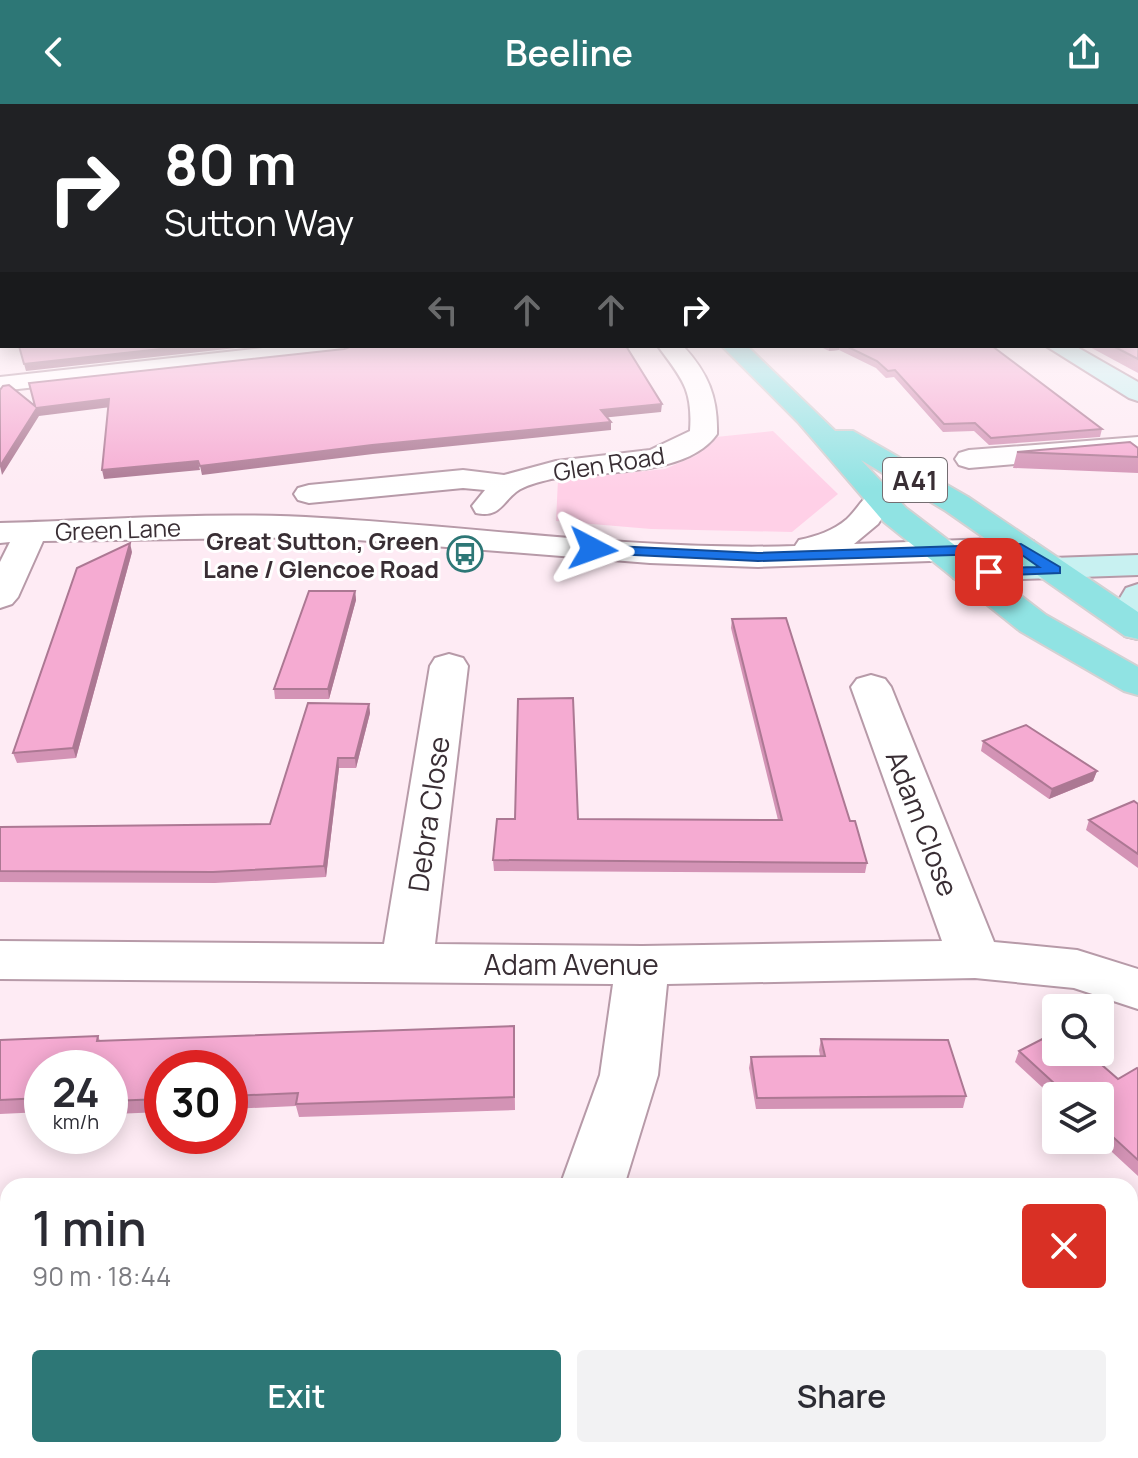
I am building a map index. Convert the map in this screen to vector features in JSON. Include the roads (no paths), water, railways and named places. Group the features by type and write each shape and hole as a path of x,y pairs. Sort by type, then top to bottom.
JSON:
{"main road":[{"name":"A41","path":"751,362 807,416 895,515 960,557"},
{"path":"1086,362 1138,393"},
{"name":"A41","path":"807,416 957,504 1070,614 1138,671"},
{"name":"A41","path":"860,448 960,557 1033,623 1138,683"},
{"path":"960,557 1016,560 1138,551"},
{"path":"1016,560 1055,570 1138,565"},
{"path":"1055,570 1138,628"},
{"path":"1138,595 1132,608 1138,628"}],"street":[{"path":"0,384 197,362"},
{"name":"Glen Road","path":"507,484 544,472 664,458 687,447 703,434 705,409 700,383 683,362"},
{"path":"969,459 1138,445"},
{"path":"309,494 463,479 507,484"},
{"path":"469,537 493,496 507,484"},
{"name":"Green Lane","path":"758,557 847,537 867,519 880,498"},
{"name":"Green Lane","path":"0,597 16,533 258,526 469,537 650,553 758,557 873,572 960,557"},
{"name":"Debra Close","path":"407,962 449,666"},
{"name":"Adam Close","path":"871,687 975,959"},
{"name":"Adam Avenue","path":"0,960 642,965 975,959 1077,969 1138,989"},
{"path":"595,1178 629,1075 642,965"}],"place":[{"name":"Great Sutton, Green Lane / Glencoe Road","path":"465,554"}]}
